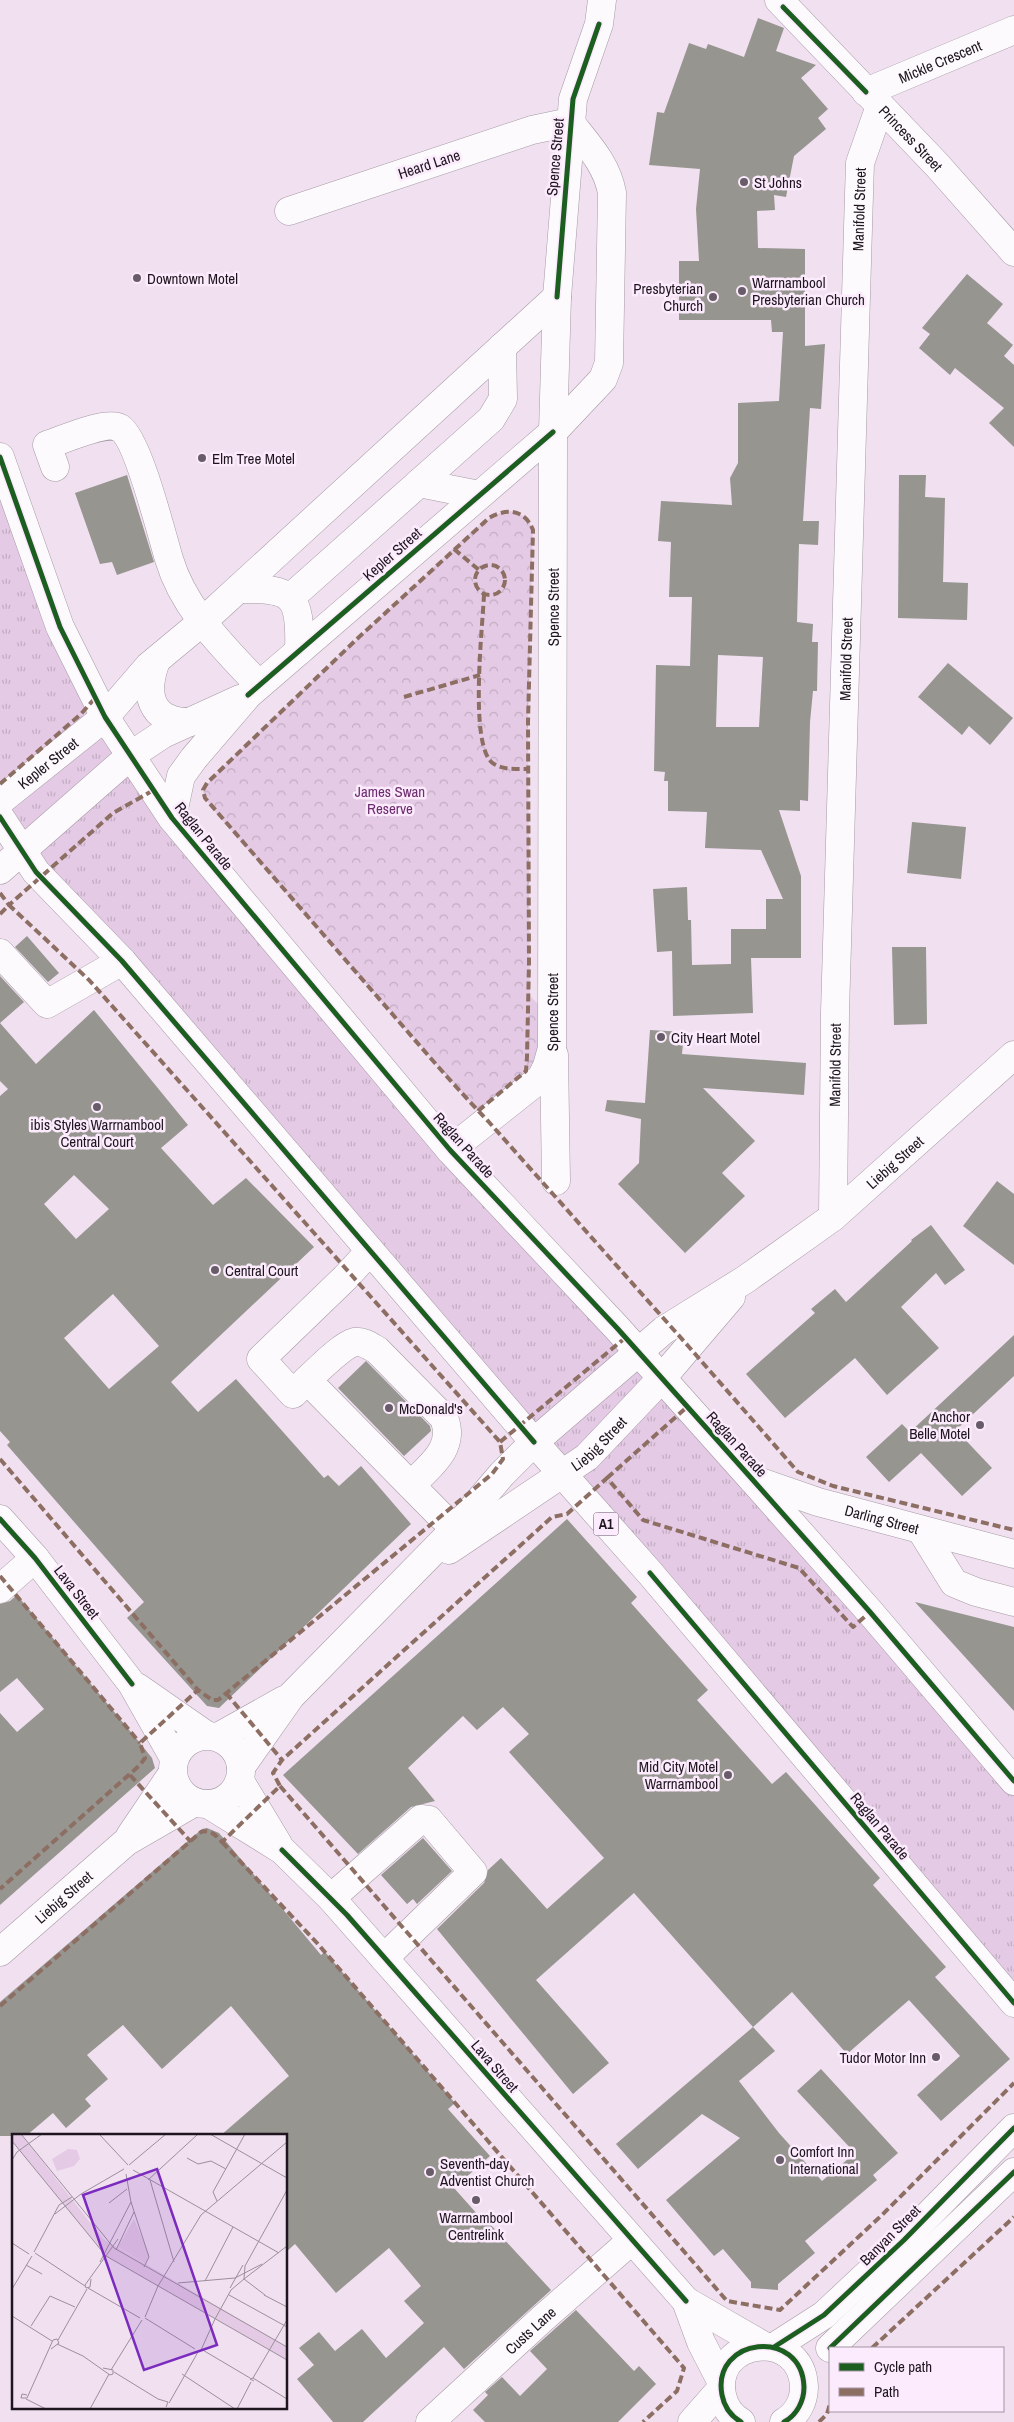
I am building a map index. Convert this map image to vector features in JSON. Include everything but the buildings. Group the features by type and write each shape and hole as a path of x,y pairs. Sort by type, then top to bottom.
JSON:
{"main road":[{"name":"Spence Street","path":"450,1150 541,1078 549,1061 554,1032 554,432 557,297 570,122 576,87 600,12 622,0"},
{"name":"Princess Street","path":"778,2 937,165 1014,252"},
{"name":"Mickle Crescent","path":"873,99 1014,30"},
{"name":"Manifold Street","path":"833,1217 835,1003 859,186 860,163 873,99"},
{"name":"Heard Lane","path":"289,211 532,130 570,122"},
{"name":"Kepler Street","path":"172,818 181,776 194,758 253,690 554,432 603,379 608,370 610,354 612,192 610,180 600,160 570,122"},
{"name":"Kepler Street","path":"0,801 105,717 156,661 202,622 557,297"},
{"path":"290,598 496,413 503,399 504,389 502,347"},
{"path":"56,467 47,445 105,426 120,428 126,434 143,474 165,540 169,560 184,596 253,690"},
{"name":"Raglan Parade","path":"0,457 60,628 105,717 172,818 450,1150 662,1378 870,1612 1014,1781"},
{"path":"419,483 479,495"},
{"path":"238,589 273,589 290,598 299,619 299,651"},
{"path":"156,661 149,687 149,694 155,707 173,721 190,722"},
{"name":"Kepler Street","path":"0,870 130,756 163,734 253,690"},
{"name":"Raglan Parade","path":"0,817 20,852 36,872 122,961 534,1442 650,1573 1014,2003"},
{"path":"0,953 47,1004 122,961"},
{"path":"554,1032 556,1181"},
{"name":"Liebig Street","path":"240,1774 291,1696 416,1570 456,1528 502,1474 534,1442 636,1352 664,1330 746,1279 833,1217 1014,1055"},
{"path":"370,1251 345,1278 260,1359 293,1394 345,1347 354,1342 365,1343 377,1350 444,1418 448,1429 447,1443 439,1457 411,1485"},
{"name":"Liebig Street","path":"416,1570 469,1537 587,1457 662,1378 746,1279"},
{"path":"307,1380 440,1515 456,1528"},
{"name":"Darling Street","path":"752,1480 793,1495 1014,1554"},
{"name":"Lava Street","path":"0,1519 35,1558 132,1684 173,1766"},
{"path":"921,1530 954,1583 976,1592 1014,1602"},
{"path":"0,1589 35,1558"},
{"name":"Lava Street","path":"132,1684 212,1736"},
{"name":"Liebig Street","path":"212,1736 291,1696"},
{"path":"212,1736 234,1748 240,1774 227,1797 201,1803 180,1791 173,1766 186,1742 212,1736"},
{"name":"Liebig Street","path":"126,1842 173,1766"},
{"name":"Lava Street","path":"240,1774 282,1850"},
{"name":"Liebig Street","path":"0,1952 126,1842 201,1803"},
{"name":"Lava Street","path":"201,1803 282,1850 331,1898 686,2301 769,2346 785,2352 797,2364 803,2380 799,2409"},
{"path":"331,1898 425,1818 429,1820 473,1872 384,1958"},
{"name":"Banyan Street","path":"721,2385 724,2371 736,2355 745,2349 769,2346 824,2315 904,2240 1014,2128"},
{"path":"831,2347 1014,2172"},
{"name":"Custs Lane","path":"430,2422 542,2319 632,2240"},
{"name":"Lava Street","path":"686,2301 701,2342 721,2385 723,2400 729,2411 741,2422"},
{"path":"799,2409 809,2375 829,2349"},
{"path":"692,2422 721,2385"}],"green space":[{"path":"0,457 40,566 152,791 1014,1782 1014,2003 0,817"},
{"name":"James Swan Reserve","path":"506,511 515,512 523,516 533,530 528,722 530,996 544,1010 549,1061 478,1111 216,813 205,798 203,790 214,776 463,539 485,521"}],"marked path":[{"path":"478,1111 526,1071 527,1057 529,962 528,722 533,530 525,518 514,512 502,513 489,518 358,638 207,783 203,790 205,798 435,1063 798,1472 833,1486 1014,1530"},
{"path":"454,549 479,570"},
{"path":"490,565 501,569 505,580 501,591 490,595 479,591 475,580 479,569 490,565"},
{"path":"484,594 479,685 481,735 486,754 494,764 506,768 528,769"},
{"path":"404,697 480,675"},
{"path":"0,784 81,714 96,697"},
{"path":"0,893 9,905 113,813 152,791"},
{"path":"0,914 9,905 89,980 500,1442 503,1459 492,1474 218,1700 212,1700 198,1690 140,1743 145,1758 140,1765 0,1889"},
{"path":"500,1442 625,1338"},
{"path":"607,1478 687,1407"},
{"path":"0,1459 198,1690"},
{"path":"0,2006 201,1832 210,1832 222,1842 280,1786 273,1773 282,1760 552,1517 567,1514 607,1478 643,1520 799,1568 853,1627 870,1612"},
{"path":"0,1576 140,1743"},
{"path":"226,1693 282,1760"},
{"path":"130,1775 191,1842"},
{"path":"280,1786 727,2301 780,2310 882,2215 1014,2083"},
{"path":"222,1842 317,1943 684,2368 677,2391 643,2422"},
{"path":"873,2347 1014,2217"},
{"path":"819,2422 827,2414 829,2407"}],"cycle path":[{"path":"783,7 866,92"},
{"path":"557,297 573,99 599,24"},
{"path":"248,695 553,432"},
{"path":"0,457 60,627 105,717 172,818 450,1150 617,1328 752,1479 870,1612 1014,1781"},
{"path":"0,817 36,872 122,961 534,1442"},
{"path":"0,1519 35,1558 132,1684"},
{"path":"650,1573 1014,2003"},
{"path":"282,1850 347,1915 686,2301"},
{"path":"774,2347 824,2315 904,2240 1014,2128"},
{"path":"831,2347 1014,2172"},
{"path":"741,2422 731,2414 724,2403 722,2376 730,2361 743,2351 758,2347 774,2348 789,2355 799,2368 804,2387 803,2397 793,2416 784,2422"}],"place":[{"name":"St Johns","path":"744,182"},
{"name":"Downtown Motel","path":"137,278"},
{"name":"Warrnambool Presbyterian Church","path":"742,291"},
{"name":"Presbyterian Church","path":"713,297"},
{"name":"Elm Tree Motel","path":"202,458"},
{"name":"City Heart Motel","path":"661,1037"},
{"name":"ibis Styles Warrnambool Central Court","path":"97,1107"},
{"name":"Central Court","path":"215,1270"},
{"name":"McDonald's","path":"389,1408"},
{"name":"Anchor Belle Motel","path":"980,1425"},
{"name":"Mid City Motel Warrnambool","path":"728,1775"},
{"name":"Tudor Motor Inn","path":"936,2057"},
{"name":"Comfort Inn International","path":"780,2160"},
{"name":"Seventh-day Adventist Church","path":"430,2172"},
{"name":"Warrnambool Centrelink","path":"476,2200"}]}
